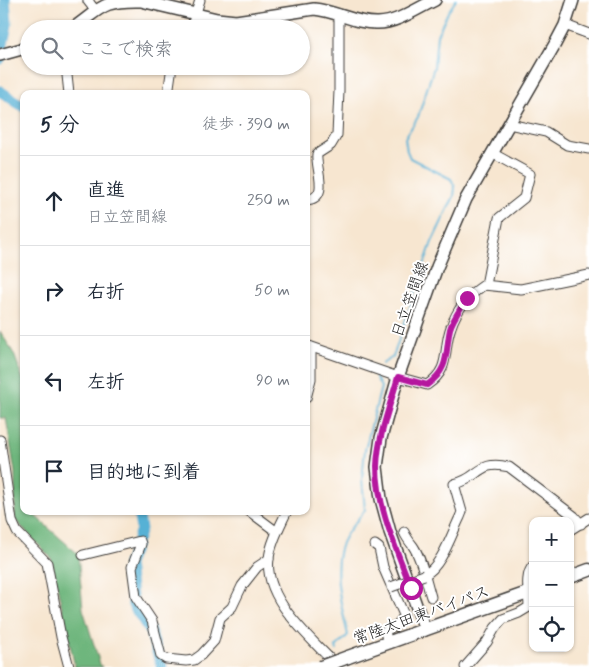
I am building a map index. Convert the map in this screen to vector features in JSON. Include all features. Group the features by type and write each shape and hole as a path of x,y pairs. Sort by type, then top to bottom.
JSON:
{"highway":[{"path":"574,576 589,570"},
{"name":"常陸太田東バイパス","path":"321,667 529,593"}],"main road":[{"path":"244,20 304,5 367,22 383,23 396,19 435,0"},
{"name":"日立笠間線","path":"425,630 390,532 381,499 377,467 381,438 398,377 437,266 462,207 565,25 573,0"},
{"path":"80,20 92,5 141,1 222,20"},
{"path":"1,54 20,49"}],"street":[{"path":"193,20 200,0"},
{"path":"310,199 318,195 322,188 317,154 331,145 337,136 339,14"},
{"path":"565,25 589,34"},
{"path":"67,75 69,90"},
{"path":"169,90 171,75"},
{"path":"509,124 546,132 567,145 589,150"},
{"path":"486,285 499,218 524,198 530,174 492,153"},
{"path":"310,346 398,377 427,385 440,374 444,367 451,327 467,298 480,287 486,285 521,289 589,275"},
{"path":"310,363 310,384"},
{"path":"0,440 12,521 17,532 47,563 61,637 69,667"},
{"path":"391,587 430,573 436,565 462,512 454,484 464,482 486,466 497,464 509,467 574,516 581,524"},
{"path":"254,515 277,532"},
{"path":"285,515 277,532 269,559 270,581 277,599 283,607 337,667"},
{"path":"574,528 589,518"},
{"path":"404,532 409,543 412,544 431,597"},
{"path":"83,555 138,541 141,542 132,567 136,597 141,608 152,620 161,656 166,659 186,661 198,658 214,641 220,618 232,607 242,586 257,567 269,559"},
{"path":"375,545 379,548 383,567 404,615 397,626 385,632 388,643"},
{"path":"465,667 487,642 503,619 529,607"}],"green space":[{"path":"0,331 14,354 20,371 20,515 34,515 78,554 83,609 102,667 75,667 51,558 15,520 15,472 6,418 0,418"}],"waterway":[{"path":"0,59 7,24 5,0"},
{"path":"382,364 393,357 432,242 454,196 455,187 451,179 410,158 405,138 418,117 434,67 437,35 456,0"},
{"path":"0,91 20,104"},
{"path":"337,650 336,647 348,635 338,584 338,558 346,535 365,510 362,479 365,450 381,387 376,378 377,375"},
{"path":"138,538 141,529 139,515"},
{"path":"136,544 128,564 133,605 150,631 162,667"}],"route":[{"path":"411,588 390,532 381,499 377,467 381,438 398,377 427,385 440,374 444,367 451,327 467,298"}]}
